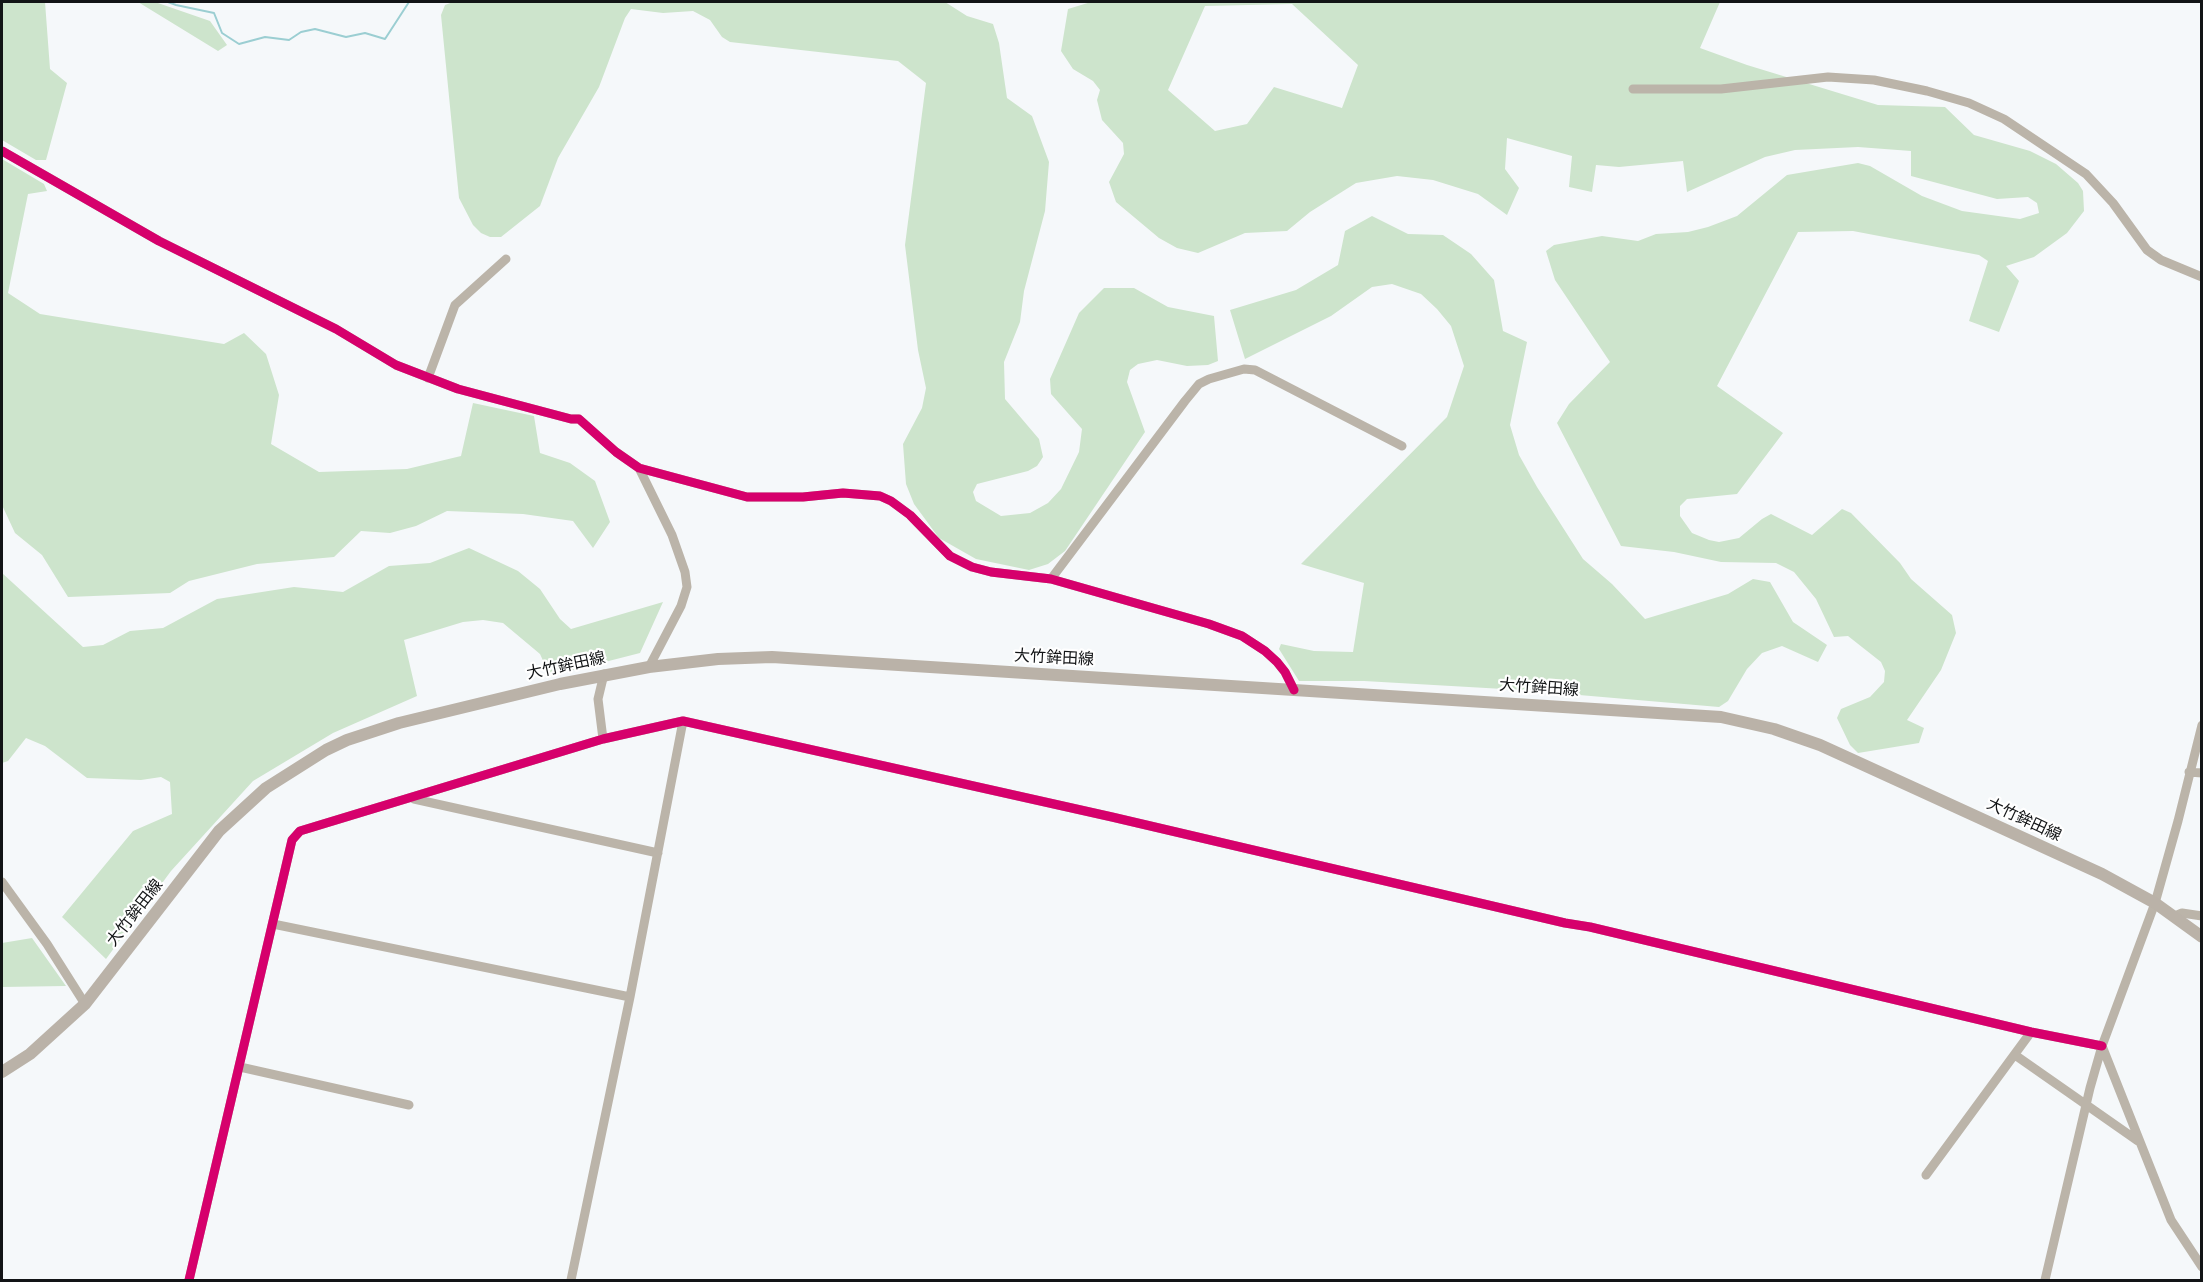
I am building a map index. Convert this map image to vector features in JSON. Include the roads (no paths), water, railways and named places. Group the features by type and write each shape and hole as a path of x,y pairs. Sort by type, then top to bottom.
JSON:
{"main road":[{"name":"大竹鉾田線","path":"2,1072 30,1054 85,1004 219,831 266,788 293,770 347,740 423,717 604,674 694,661 772,657 1721,717 1774,729 1857,761 2102,874 2155,903 2202,937"}],"street":[{"path":"1633,89 1721,89 1828,77 1874,80 1927,90 1969,103 2004,119 2086,174 2113,203 2147,250 2161,260 2202,277"},
{"path":"2,151 159,241 336,329 396,364 469,392 579,420 616,452 639,468 747,497 803,497 843,493 880,496 901,507 950,556 964,564 991,572 1051,579 1209,624 1242,636 1277,662 1294,690"},
{"path":"428,378 454,305 506,259"},
{"path":"1051,579 1185,401 1200,384 1209,379 1244,369 1255,370 1402,446"},
{"path":"639,468 672,535 685,572 687,587 681,606 649,667"},
{"path":"603,739 598,699 604,674"},
{"path":"571,1281 630,997 683,721"},
{"path":"189,1281 292,840 300,831 412,799 603,739 683,721 1112,817 1565,924 1590,927 2031,1032 2102,1046"},
{"path":"2044,1281 2102,1046 2155,903 2202,725"},
{"path":"2189,772 2202,773"},
{"path":"412,799 658,853"},
{"path":"2,882 85,1004"},
{"path":"1554,913 1565,924"},
{"path":"2175,916 2182,913 2202,916"},
{"path":"273,924 630,997"},
{"path":"1926,1175 2031,1032"},
{"path":"2102,1046 2171,1220 2202,1267"},
{"path":"2014,1055 2139,1142"},
{"path":"240,1067 409,1105"},
{"path":"2191,1252 2202,1259"}],"waterway":[{"path":"168,2 214,13 222,33 239,44 265,37 289,40 301,32 315,29 346,37 365,33 385,39 409,2"}]}
